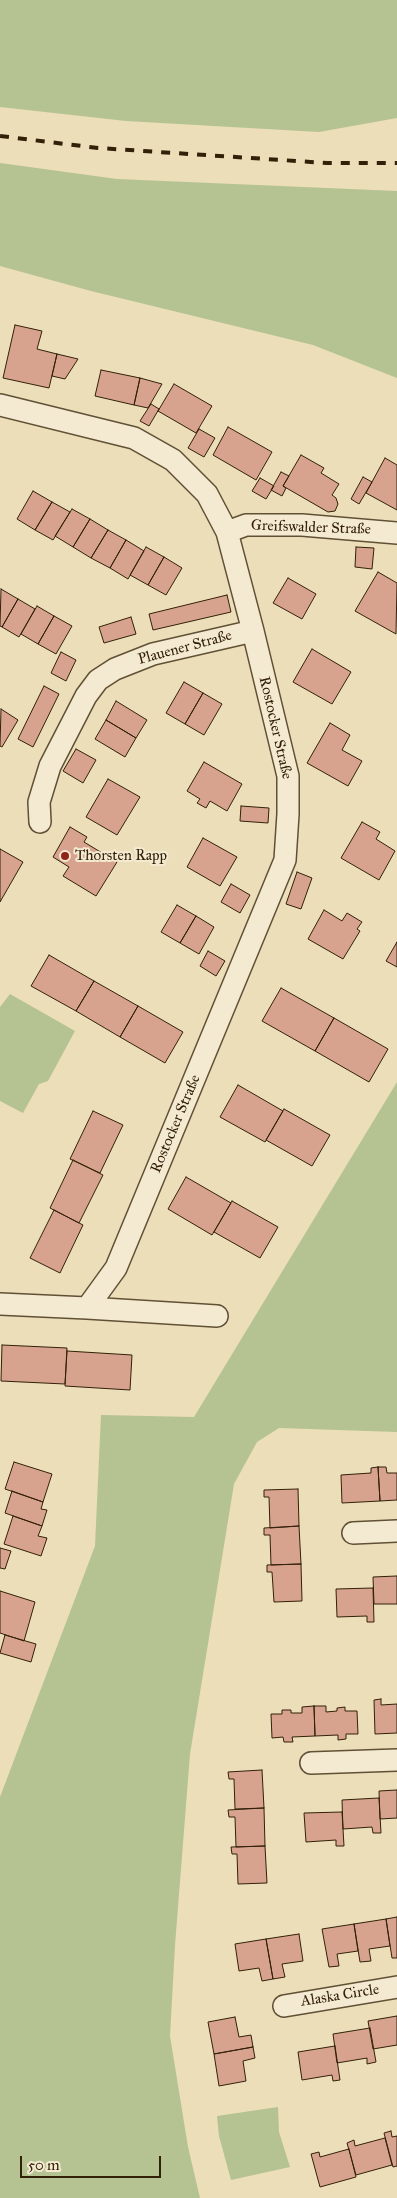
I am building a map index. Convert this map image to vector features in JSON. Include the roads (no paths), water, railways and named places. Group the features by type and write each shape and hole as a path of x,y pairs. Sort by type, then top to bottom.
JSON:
{"street":[{"name":"Rostocker Straße","path":"0,405 134,438 172,460 207,494 227,532 288,776 285,860 116,1268 87,1308"},
{"name":"Greifswalder Straße","path":"227,532 246,525 292,525 397,533"},
{"name":"Plauener Straße","path":"40,822 39,802 50,766 86,696 98,680 115,669 153,654 253,631"},
{"path":"0,1304 217,1316"},
{"path":"353,1532 397,1531"},
{"path":"311,1763 397,1760"},
{"name":"Alaska Circle","path":"284,2006 397,1987"}],"railway":[{"path":"0,136 98,148 327,163 397,163"}],"place":[{"name":"Thorsten Rapp","path":"65,856"}]}
